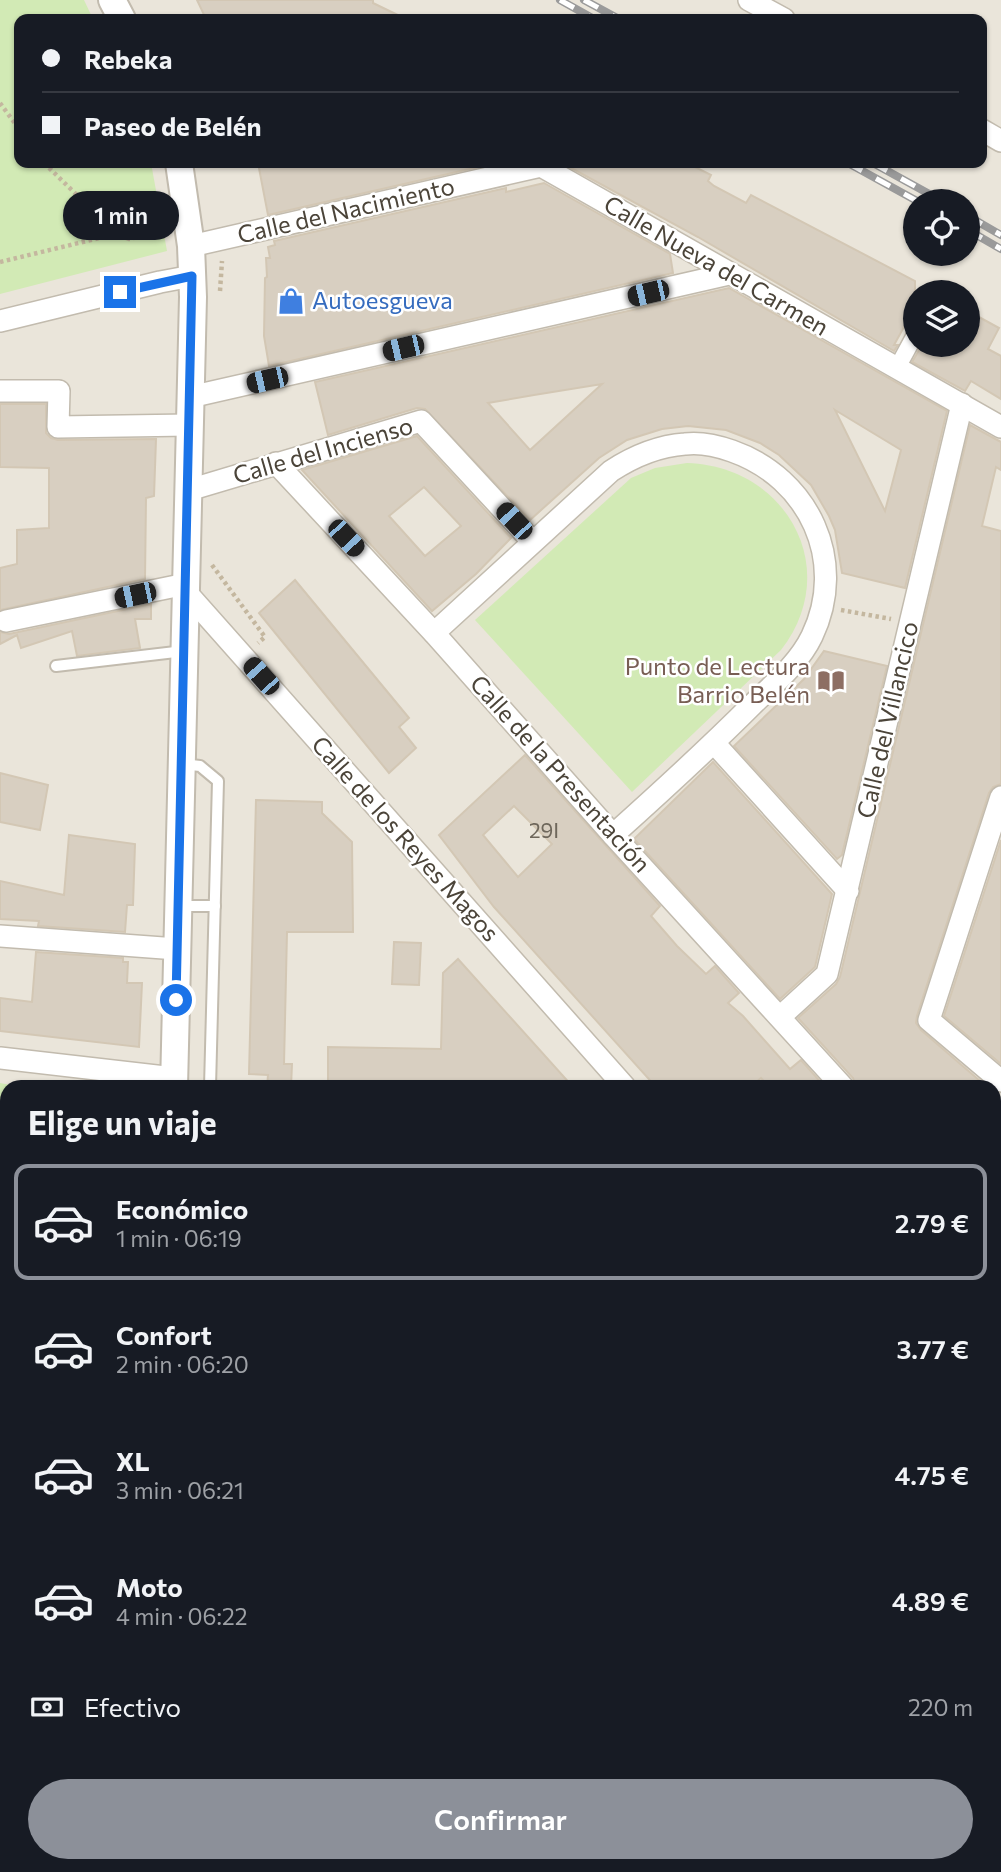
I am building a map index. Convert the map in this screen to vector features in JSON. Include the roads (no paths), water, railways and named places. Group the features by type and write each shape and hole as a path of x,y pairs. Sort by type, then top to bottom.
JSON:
{"street":[{"path":"750,0 775,14"},
{"path":"174,1080 192,276 183,238 184,181 180,168"},
{"name":"Calle del Nacimiento","path":"183,238 520,168"},
{"name":"Calle Nueva del Carmen","path":"546,168 1001,427"},
{"path":"190,397 729,274"},
{"path":"0,321 192,276"},
{"path":"897,368 903,357"},
{"path":"0,391 59,391 58,427 190,425"},
{"name":"Calle del Villancico","path":"780,1017 827,974 962,404"},
{"name":"Calle del Incienso","path":"189,489 421,421 532,541"},
{"path":"434,633 611,471 634,457 660,447 687,443 718,446 746,456 768,468 791,486 821,538 825,570 823,606 813,634 802,655 714,743 613,835"},
{"name":"Calle de la Presentación","path":"276,463 434,633 613,835 837,1080"},
{"path":"6,621 186,588"},
{"name":"Calle de los Reyes Magos","path":"186,588 619,1080"},
{"path":"714,743 848,891"},
{"path":"1000,1080 929,1020 1001,797"},
{"path":"0,936 177,949"},
{"path":"0,1058 160,1080"}],"lane":[{"path":"56,666 184,650"},
{"path":"182,764 200,766 218,780 209,1080"},
{"path":"178,906 215,906"}],"railway":[{"path":"560,0 585,14"},
{"path":"584,0 610,14"},
{"path":"857,168 903,193"},
{"path":"882,168 920,189"},
{"path":"980,223 1001,235"},
{"path":"980,237 1001,249"}],"place":[{"name":"Autoesgueva","path":"291,301"},
{"name":"Punto de Lectura Barrio Belén","path":"831,681"}]}
